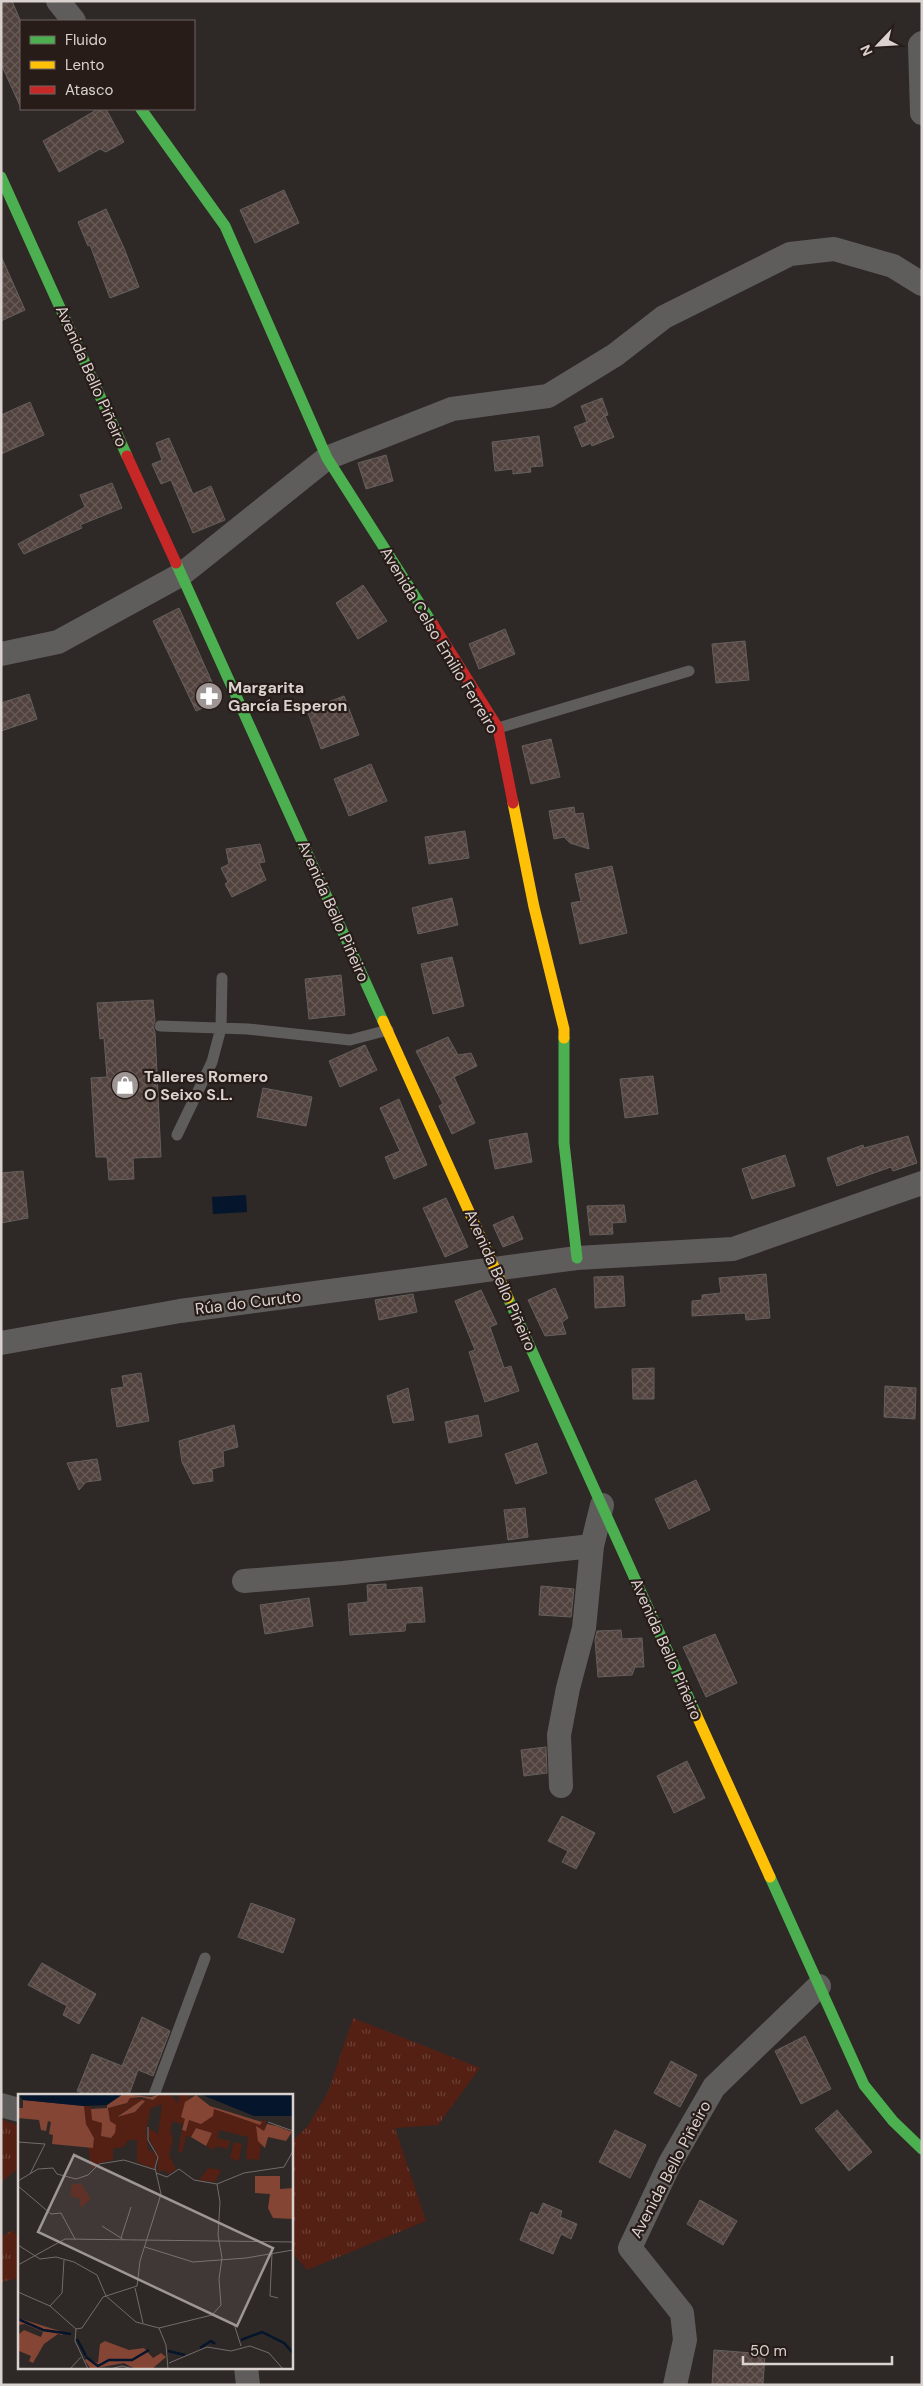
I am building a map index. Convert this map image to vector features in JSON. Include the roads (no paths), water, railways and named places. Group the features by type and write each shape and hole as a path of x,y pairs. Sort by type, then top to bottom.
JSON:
{"street":[{"path":"58,1 73,20"},
{"path":"922,43 920,45 922,113"},
{"name":"Avenida Celso Emilio Ferreiro","path":"142,110 225,226 327,458 498,728 534,907 564,1029 564,1143 577,1258"},
{"name":"Avenida Bello Piñeiro","path":"1,177 864,2085 893,2121 922,2148"},
{"path":"1,654 58,642 182,574 327,458 452,409 548,396 615,354 664,317 790,254 834,249 893,266 922,284"},
{"path":"496,1270 577,1258 733,1249 896,1190 922,1183"},
{"name":"Rúa do Curuto","path":"1,1343 180,1310 496,1270"},
{"path":"561,1786 560,1735 568,1688 584,1628 592,1546 602,1504"},
{"path":"244,1581 343,1573 592,1546"},
{"name":"Avenida Bello Piñeiro","path":"675,2385 685,2340 682,2313 630,2248 670,2163 714,2087 819,1986"},
{"path":"1,2105 18,2110"},
{"path":"246,2368 248,2385"}],"lane":[{"path":"498,728 689,671"},
{"path":"177,1135 212,1062 221,1028 222,978"},
{"path":"160,1026 221,1028 350,1040 388,1030"},
{"path":"154,2094 205,1958"}],"water":[{"path":"246,1195 247,1212 213,1214 212,1197"}],"place":[{"name":"Margarita García Esperon","path":"209,696"},
{"name":"Talleres Romero O Seixo S.L.","path":"125,1085"}]}
